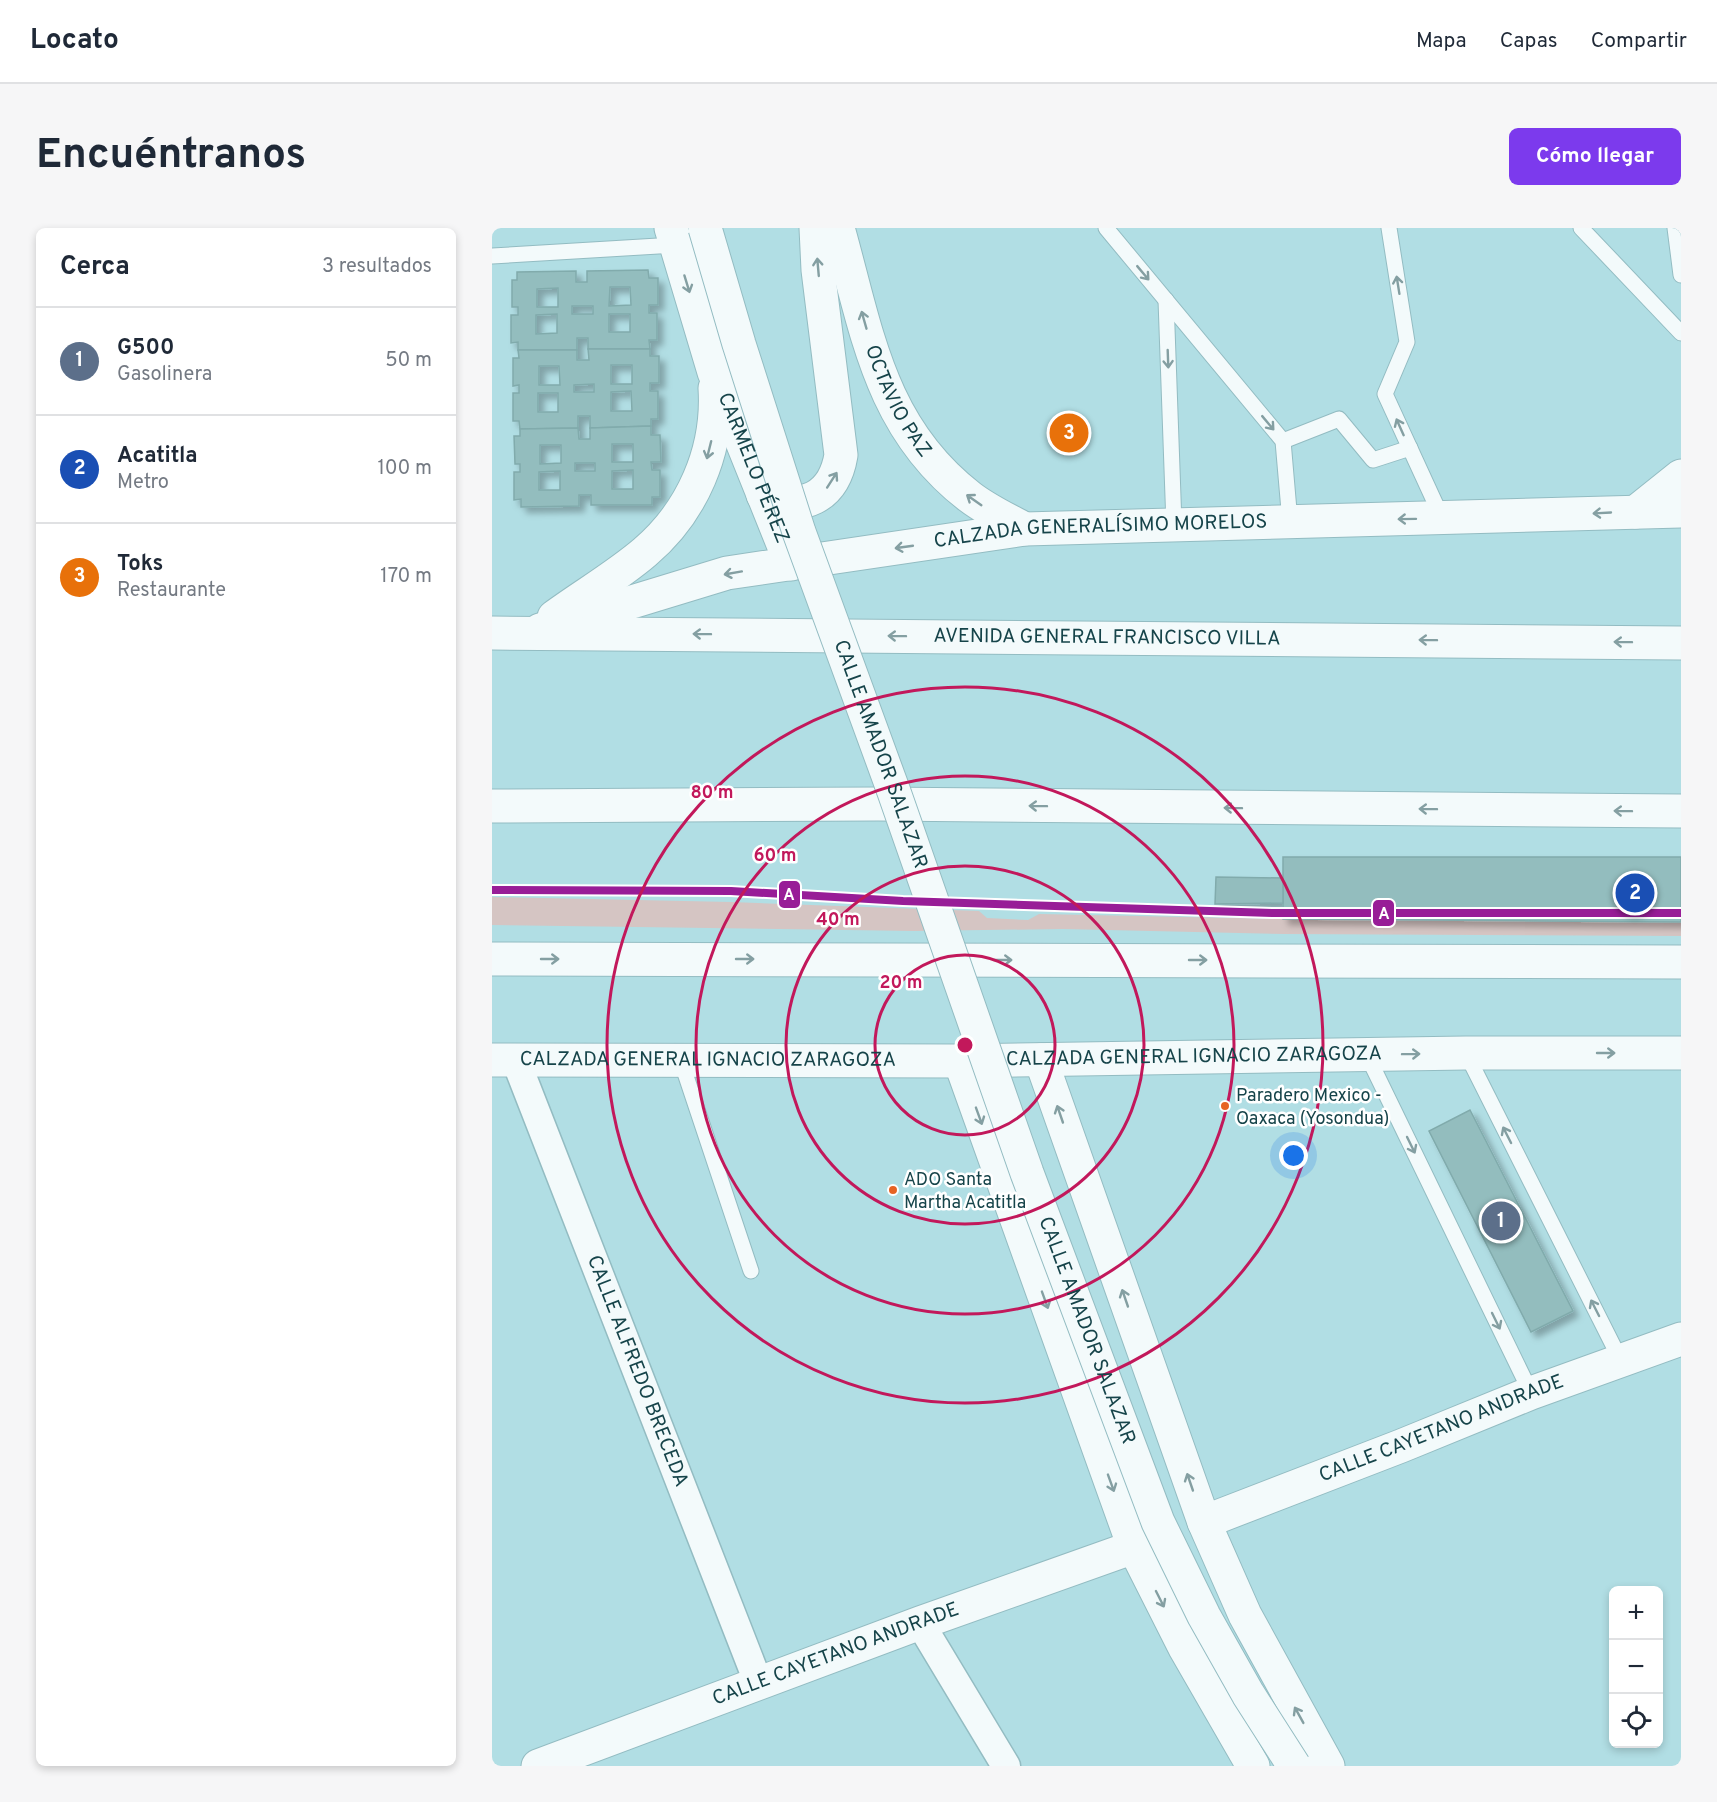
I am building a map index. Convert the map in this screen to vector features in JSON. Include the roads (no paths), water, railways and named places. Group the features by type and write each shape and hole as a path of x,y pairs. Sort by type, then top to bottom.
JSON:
{"main road":[{"name":"CALLE AMADOR SALAZAR","path":"705,228 739,344 800,532 894,792 1027,1173 1158,1522 1204,1616 1248,1694 1294,1766"},
{"path":"764,495 777,502 792,504 807,501 821,494 832,484 841,455 818,270 816,228"},
{"name":"OCTAVIO PAZ","path":"838,228 882,381 908,431 924,454 962,490 996,515 1025,529"},
{"path":"492,633 532,632 644,553 663,535 694,492 706,463 713,433 716,402 714,372 673,236"},
{"name":"CARMELO PÉREZ","path":"714,372 791,564"},
{"path":"1636,512 1681,476"},
{"name":"CALZADA GENERALÍSIMO MORELOS","path":"532,632 727,573 1025,529 1681,511"},
{"name":"AVENIDA GENERAL FRANCISCO VILLA","path":"532,632 1681,643"},
{"path":"492,806 878,804 1681,811"},
{"path":"492,959 1679,962"},
{"name":"CALZADA GENERAL IGNACIO ZARAGOZA","path":"504,1060 960,1061 1466,1053 1681,1053"},
{"path":"1041,1060 1204,1522 1245,1615 1328,1766"},
{"name":"CALLE AMADOR SALAZAR","path":"960,1061 1134,1547 1185,1648 1253,1766"},
{"name":"CALLE CAYETANO ANDRADE","path":"1204,1522 1531,1393 1681,1339"},
{"name":"CALLE CAYETANO ANDRADE","path":"538,1766 759,1682 1134,1547"}],"street":[{"name":"CALLE ALFREDO BRECEDA","path":"504,1060 759,1682"},
{"path":"920,1623 1006,1766"}],"lane":[{"path":"1106,228 1283,441 1290,522"},
{"path":"1389,228 1407,342 1385,394 1442,518"},
{"path":"1581,228 1681,333"},
{"path":"1675,228 1681,275"},
{"path":"492,256 673,236"},
{"path":"1166,300 1174,525"},
{"path":"1283,441 1339,419 1373,460 1410,448"},
{"path":"1466,1053 1622,1361"},
{"path":"1367,1055 1531,1393"},
{"path":"681,1061 751,1271"}],"place":[{"name":"Toks","path":"1069,433"},
{"name":"Acatitla","path":"1635,893"},
{"name":"Paradero Mexico - Oaxaca (Yosondua)","path":"1225,1106"},
{"name":"ADO Santa Martha Acatitla","path":"893,1190"},
{"name":"G500","path":"1501,1221"}]}
